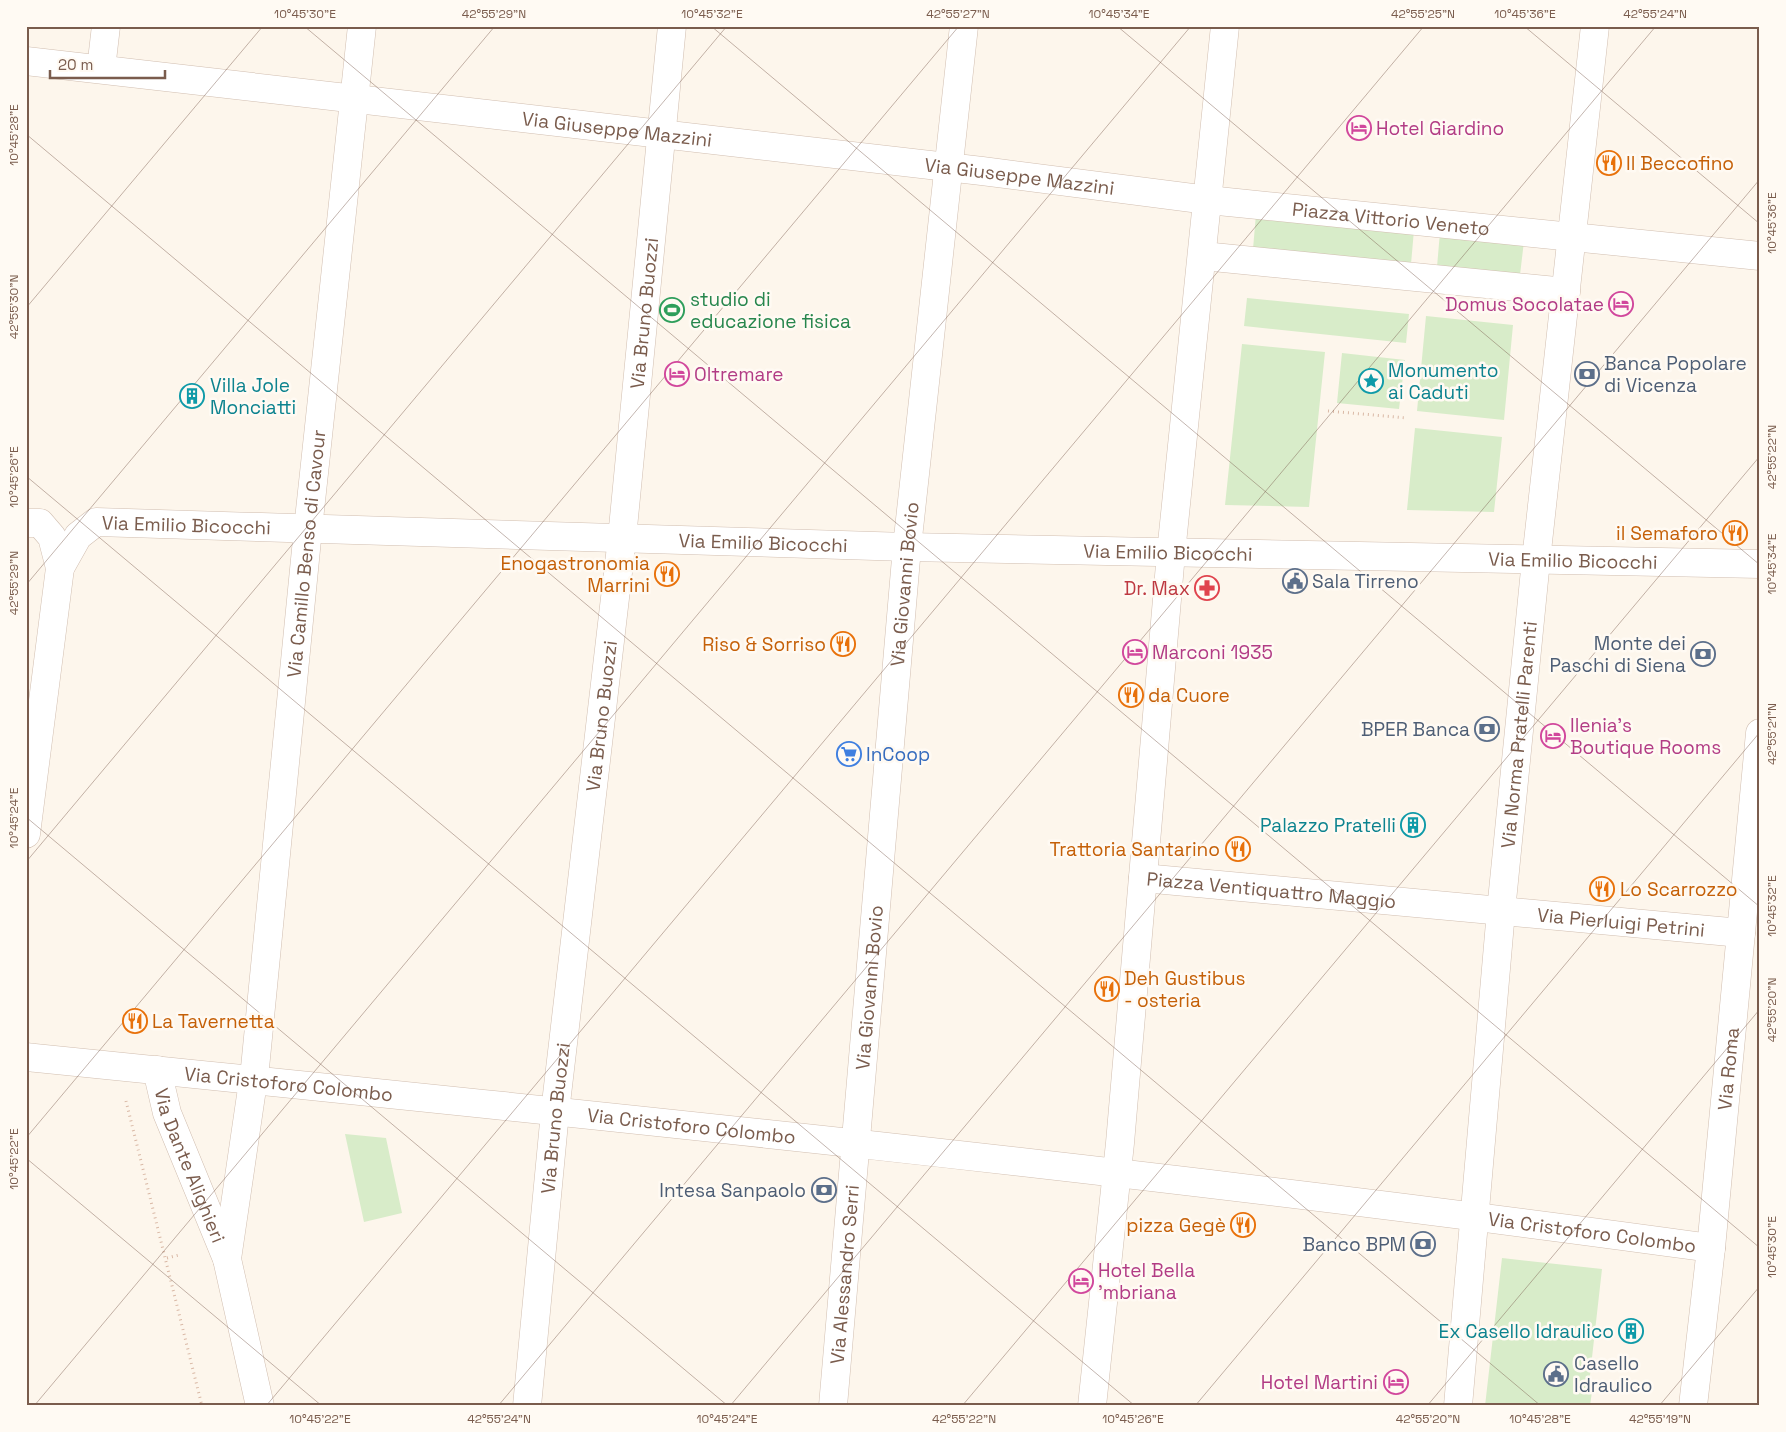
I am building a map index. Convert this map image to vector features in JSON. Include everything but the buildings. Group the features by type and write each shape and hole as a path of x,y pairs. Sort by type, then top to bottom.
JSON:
{"street":[{"path":"101,69 106,26"},
{"name":"Via Camillo Benso di Cavour","path":"254,1081 308,529 362,26"},
{"name":"Via Bruno Buozzi","path":"527,1406 555,1112 622,538 672,26"},
{"name":"Via Giovanni Bovio","path":"854,1143 907,547 964,26"},
{"path":"1143,878 1171,553 1203,256 1225,26"},
{"path":"1536,560 1595,26"},
{"name":"Via Giuseppe Mazzini","path":"26,61 948,167 1208,200"},
{"name":"Piazza Vittorio Veneto","path":"1208,200 1760,256"},
{"path":"1203,256 1566,292"},
{"name":"Via Emilio Bicocchi","path":"60,568 78,536 96,522 907,547 1760,564"},
{"path":"26,523 40,523 52,537 60,568 26,834"},
{"name":"Via Norma Pratelli Parenti","path":"1501,911 1536,560"},
{"name":"Via Roma","path":"1693,1406 1711,1248 1760,733"},
{"name":"Piazza Ventiquattro Maggio","path":"1092,1406 1143,878 1501,911"},
{"path":"1458,1406 1501,911"},
{"name":"Via Pierluigi Petrini","path":"1501,911 1740,933"},
{"name":"Via Cristoforo Colombo","path":"26,1057 854,1143 1435,1210 1711,1248"},
{"name":"Via Dante Alighieri","path":"157,1070 167,1113 227,1259 260,1406"},
{"name":"Via Dante Alighieri","path":"227,1259 254,1081"},
{"name":"Via Alessandro Serri","path":"833,1406 854,1143"}],"path":[{"path":"1328,411 1407,418"},
{"path":"121,1067 128,1109 167,1258 202,1406"},
{"path":"167,1258 179,1255"}],"green space":[{"path":"1256,214 1414,230 1411,264 1253,249"},
{"path":"1440,232 1524,241 1520,275 1437,267"},
{"path":"1247,298 1409,314 1406,343 1244,326"},
{"path":"1426,316 1513,325 1504,420 1417,411"},
{"path":"1242,344 1325,352 1309,507 1225,505"},
{"path":"1342,353 1405,360 1399,409 1337,403"},
{"path":"1415,428 1502,437 1494,512 1407,510"},
{"path":"345,1134 386,1138 402,1213 364,1222"},
{"path":"1502,1258 1602,1269 1589,1384 1593,1384 1590,1406 1485,1406"}],"place":[{"name":"Hotel Giardino","path":"1359,128"},
{"name":"Il Beccofino","path":"1609,163"},
{"name":"Domus Socolatae","path":"1621,304"},
{"name":"studio di educazione fisica","path":"672,310"},
{"name":"Oltremare","path":"677,374"},
{"name":"Banca Popolare di Vicenza","path":"1587,374"},
{"name":"Monumento ai Caduti","path":"1371,381"},
{"name":"Villa Jole Monciatti","path":"192,396"},
{"name":"il Semaforo","path":"1735,533"},
{"name":"Enogastronomia Marrini","path":"667,574"},
{"name":"Sala Tirreno","path":"1295,581"},
{"name":"Dr. Max","path":"1207,588"},
{"name":"Riso & Sorriso","path":"843,644"},
{"name":"Marconi 1935","path":"1135,652"},
{"name":"Monte dei Paschi di Siena","path":"1703,654"},
{"name":"da Cuore","path":"1131,695"},
{"name":"BPER Banca","path":"1487,729"},
{"name":"Ilenia's Boutique Rooms","path":"1553,736"},
{"name":"InCoop","path":"849,754"},
{"name":"Palazzo Pratelli","path":"1413,825"},
{"name":"Trattoria Santarino","path":"1238,849"},
{"name":"Lo Scarrozzo","path":"1602,889"},
{"name":"Deh Gustibus - osteria","path":"1107,989"},
{"name":"La Tavernetta","path":"135,1021"},
{"name":"Intesa Sanpaolo","path":"824,1190"},
{"name":"pizza Gegè","path":"1243,1225"},
{"name":"Banco BPM","path":"1423,1244"},
{"name":"Hotel Bella 'mbriana","path":"1081,1281"},
{"name":"Ex Casello Idraulico","path":"1631,1331"},
{"name":"Casello Idraulico","path":"1556,1374"},
{"name":"Hotel Martini","path":"1396,1382"}]}
